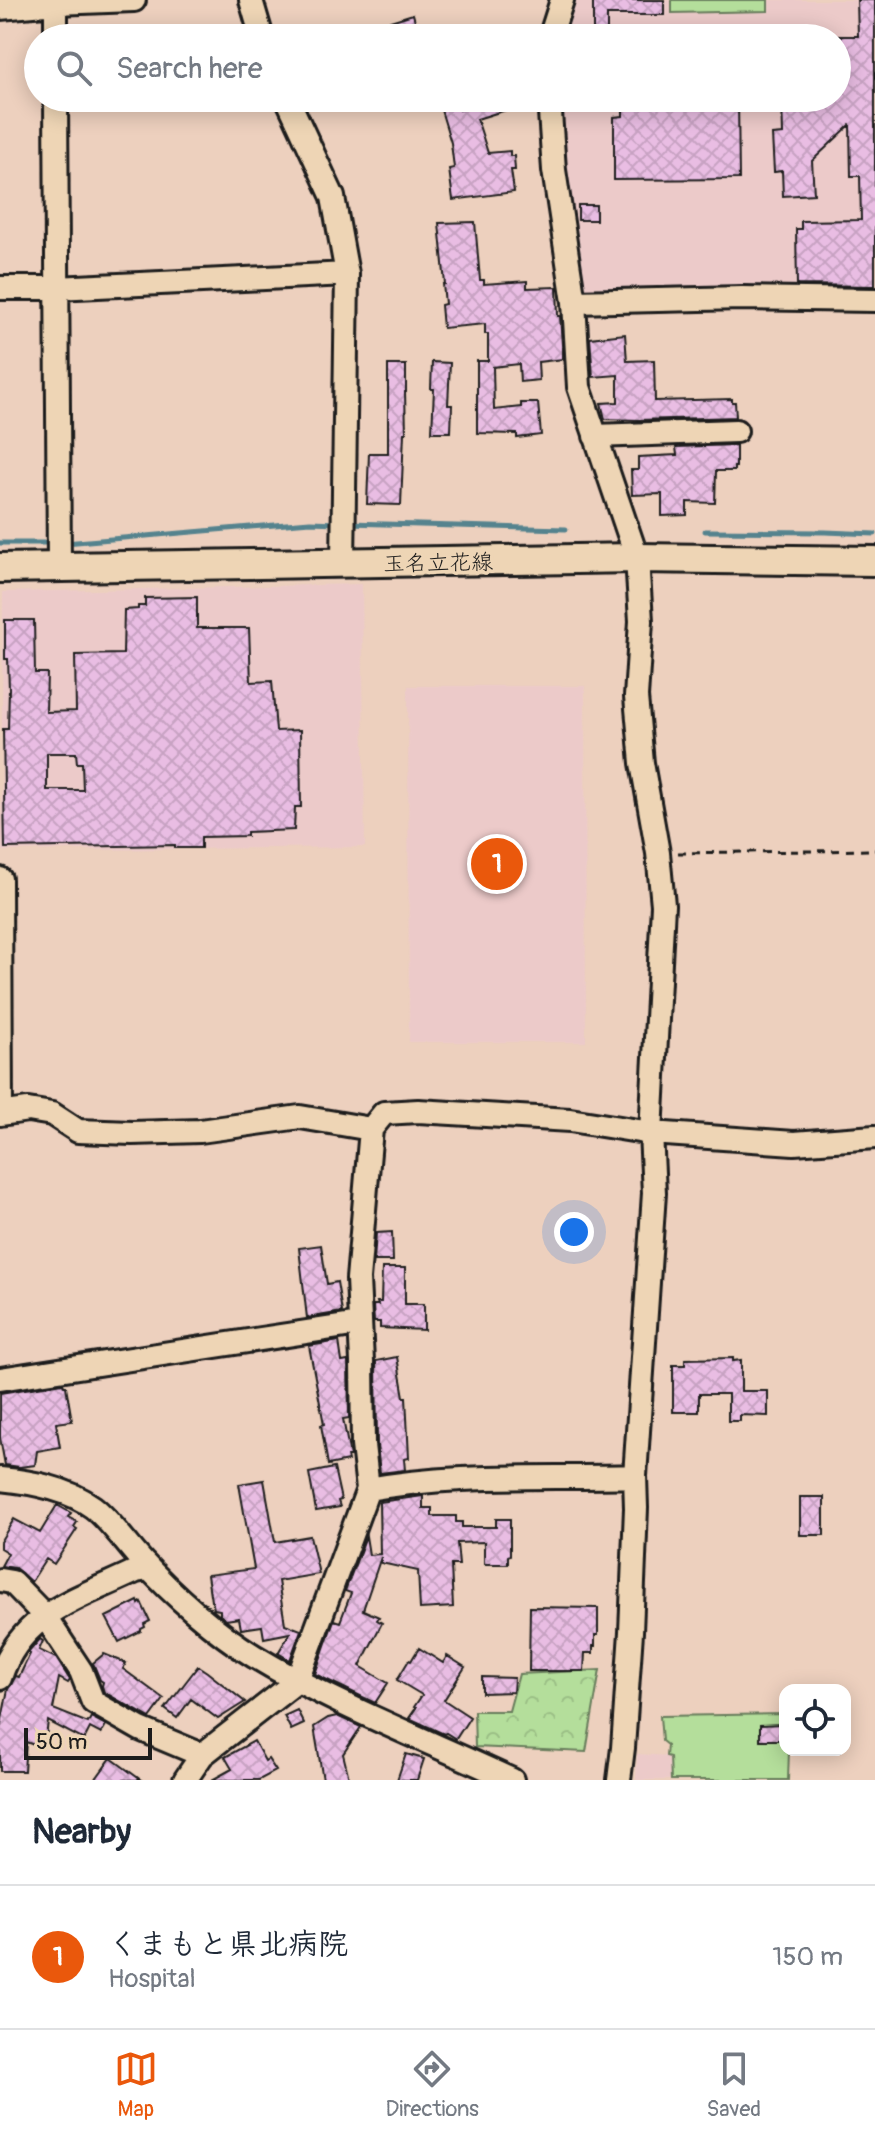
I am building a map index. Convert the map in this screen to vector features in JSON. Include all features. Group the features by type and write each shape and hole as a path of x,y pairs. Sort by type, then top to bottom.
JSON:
{"main road":[{"name":"玉名立花線","path":"0,568 637,558 875,561"}],"street":[{"path":"0,8 134,0"},
{"path":"251,0 258,24"},
{"path":"554,24 562,0"},
{"path":"56,3 56,24"},
{"path":"56,112 59,567"},
{"path":"294,112 333,197 347,274 343,564"},
{"path":"550,112 554,170 574,302 579,387 637,558 641,621 636,697 642,763 658,853 663,905 651,1133 654,1193 635,1476 628,1693 619,1780"},
{"path":"0,288 347,274"},
{"path":"574,302 742,298 875,300"},
{"path":"595,436 736,431"},
{"path":"0,879 1,1114 28,1110 52,1114 78,1131 200,1131 300,1117 371,1129"},
{"path":"185,1780 202,1755 297,1681 368,1489 363,1445 358,1279 371,1129 384,1113 418,1111 570,1120 651,1133 794,1143 875,1137"},
{"path":"0,1379 359,1324"},
{"path":"368,1489 400,1483 487,1478 635,1476"},
{"path":"0,1479 72,1495 94,1508 149,1569 189,1607 250,1653 297,1681 512,1780"},
{"path":"0,1678 6,1657 26,1631 44,1615 136,1571 149,1569"},
{"path":"0,1580 12,1582 44,1615 81,1671 93,1702 140,1729 202,1755"}],"path":[{"path":"658,853 875,850"}],"shaded area":[{"path":"569,0 875,0 875,294 582,297 561,112 851,112 851,24 561,24"},
{"path":"362,584 365,847 1,851 3,592"},
{"path":"408,686 585,686 586,1042 409,1042"},
{"path":"637,1754 670,1756 671,1780 636,1780"}],"green space":[{"path":"672,0 768,0 768,11 672,13"},
{"path":"600,1670 586,1752 475,1747 474,1711 509,1711 519,1674"},
{"path":"779,1714 779,1756 789,1756 788,1780 671,1780 670,1757 666,1756 667,1745 662,1741 660,1716"}],"building":[{"path":"593,0 664,0 664,15 607,15 607,24 593,24"},
{"path":"857,0 875,0 875,286 797,285 796,229 801,229 801,221 861,220 860,176 851,176 850,125 812,161 814,194 783,196 782,171 774,172 772,135 783,134 782,112 851,112 851,36 858,36"},
{"path":"413,14 416,24 384,24"},
{"path":"442,112 499,112 477,119 488,153 510,151 510,156 514,156 515,170 511,170 514,192 453,200 449,169 454,168 451,143"},
{"path":"623,112 738,112 739,179 614,180 614,117 623,116"},
{"path":"578,205 596,205 596,220 578,220"},
{"path":"475,222 480,280 484,280 484,284 527,281 527,288 557,287 563,359 538,362 539,380 520,382 519,364 493,367 494,410 521,407 521,403 538,403 541,435 517,438 517,434 477,433 477,361 488,361 485,324 443,328 441,305 445,304 445,284 439,223"},
{"path":"625,334 627,361 654,360 655,401 732,399 736,417 605,419 601,403 618,402 618,375 593,377 590,338"},
{"path":"432,362 450,363 448,405 452,405 451,432 432,432"},
{"path":"388,365 406,365 406,433 401,505 367,504 369,453 388,453"},
{"path":"736,445 734,471 716,471 715,503 687,502 687,515 662,516 662,494 632,495 631,470 638,470 638,457 677,455 676,447"},
{"path":"197,597 197,628 249,628 251,682 272,681 276,731 300,730 301,807 295,807 294,830 247,832 247,836 201,837 201,848 175,848 175,845 5,848 3,729 8,729 9,689 5,620 34,620 35,673 47,673 46,712 76,711 75,655 123,654 124,610 145,606 145,598","holes":["47,753 76,753 77,763 82,763 83,790 47,790"]},
{"path":"392,1232 393,1261 374,1261 376,1233"},
{"path":"321,1245 327,1284 337,1282 342,1312 307,1318 299,1248"},
{"path":"382,1268 405,1268 405,1304 424,1304 424,1330 380,1328 380,1322 374,1322 373,1305 381,1302"},
{"path":"339,1341 342,1362 348,1361 349,1418 343,1419 350,1456 347,1456 348,1461 328,1465 321,1425 324,1424 309,1346"},
{"path":"397,1357 406,1397 409,1458 404,1459 405,1470 380,1473 376,1361"},
{"path":"733,1358 733,1361 741,1360 741,1391 768,1391 768,1416 740,1415 740,1421 728,1421 728,1394 699,1394 699,1412 673,1412 673,1365 685,1365 685,1359"},
{"path":"63,1383 72,1421 56,1423 60,1447 37,1451 35,1465 5,1465 0,1438 0,1393"},
{"path":"334,1468 340,1507 316,1511 309,1473"},
{"path":"264,1480 275,1542 310,1536 319,1574 278,1581 285,1624 301,1630 290,1660 278,1653 290,1633 264,1638 262,1626 241,1629 239,1618 226,1620 220,1615 220,1610 214,1609 207,1575 254,1569 239,1484"},
{"path":"423,1496 423,1508 432,1508 432,1516 456,1516 456,1522 462,1522 462,1527 496,1527 496,1519 510,1519 508,1564 484,1564 484,1542 457,1543 459,1565 451,1565 453,1607 420,1609 418,1571 381,1563 381,1557 363,1610 379,1617 377,1620 382,1623 360,1666 388,1683 375,1703 315,1674 334,1620 340,1622 351,1593 345,1591 366,1536 369,1555 380,1554 379,1502"},
{"path":"800,1497 824,1497 824,1535 800,1535"},
{"path":"57,1505 71,1513 68,1517 77,1522 74,1527 77,1529 54,1564 46,1559 31,1582 15,1568 1,1566 8,1553 0,1548 0,1542 14,1519 40,1533"},
{"path":"138,1601 150,1621 144,1624 141,1631 119,1642 106,1617"},
{"path":"530,1607 598,1608 598,1635 595,1635 593,1653 585,1653 584,1671 529,1671"},
{"path":"40,1639 43,1641 39,1650 56,1658 70,1680 68,1683 59,1678 53,1709 88,1723 91,1717 106,1725 101,1734 90,1728 84,1740 48,1721 42,1748 26,1742 24,1771 0,1771 0,1729 8,1689 16,1676 19,1677 28,1653"},
{"path":"419,1648 443,1663 447,1656 465,1667 444,1700 470,1717 456,1739 409,1718 422,1695 397,1680"},
{"path":"104,1654 126,1663 123,1669 164,1699 150,1718 104,1692 103,1682 93,1663"},
{"path":"198,1666 245,1702 218,1719 191,1699 177,1718 165,1709"},
{"path":"482,1677 514,1678 513,1692 482,1693"},
{"path":"297,1710 304,1724 291,1730 284,1716"},
{"path":"337,1716 361,1727 343,1754 349,1778 323,1780 314,1727"},
{"path":"779,1724 779,1740 760,1740 760,1725"},
{"path":"254,1741 265,1761 268,1759 276,1771 259,1780 212,1780 232,1769 225,1757"},
{"path":"406,1754 424,1759 417,1780 397,1780"},
{"path":"111,1758 141,1780 95,1780"}],"waterway":[{"path":"65,543 310,522 338,523"},
{"path":"348,523 566,529"},
{"path":"705,531 875,534"},
{"path":"0,543 51,543"}],"place":[{"name":"くまもと県北病院","path":"497,864"}]}
